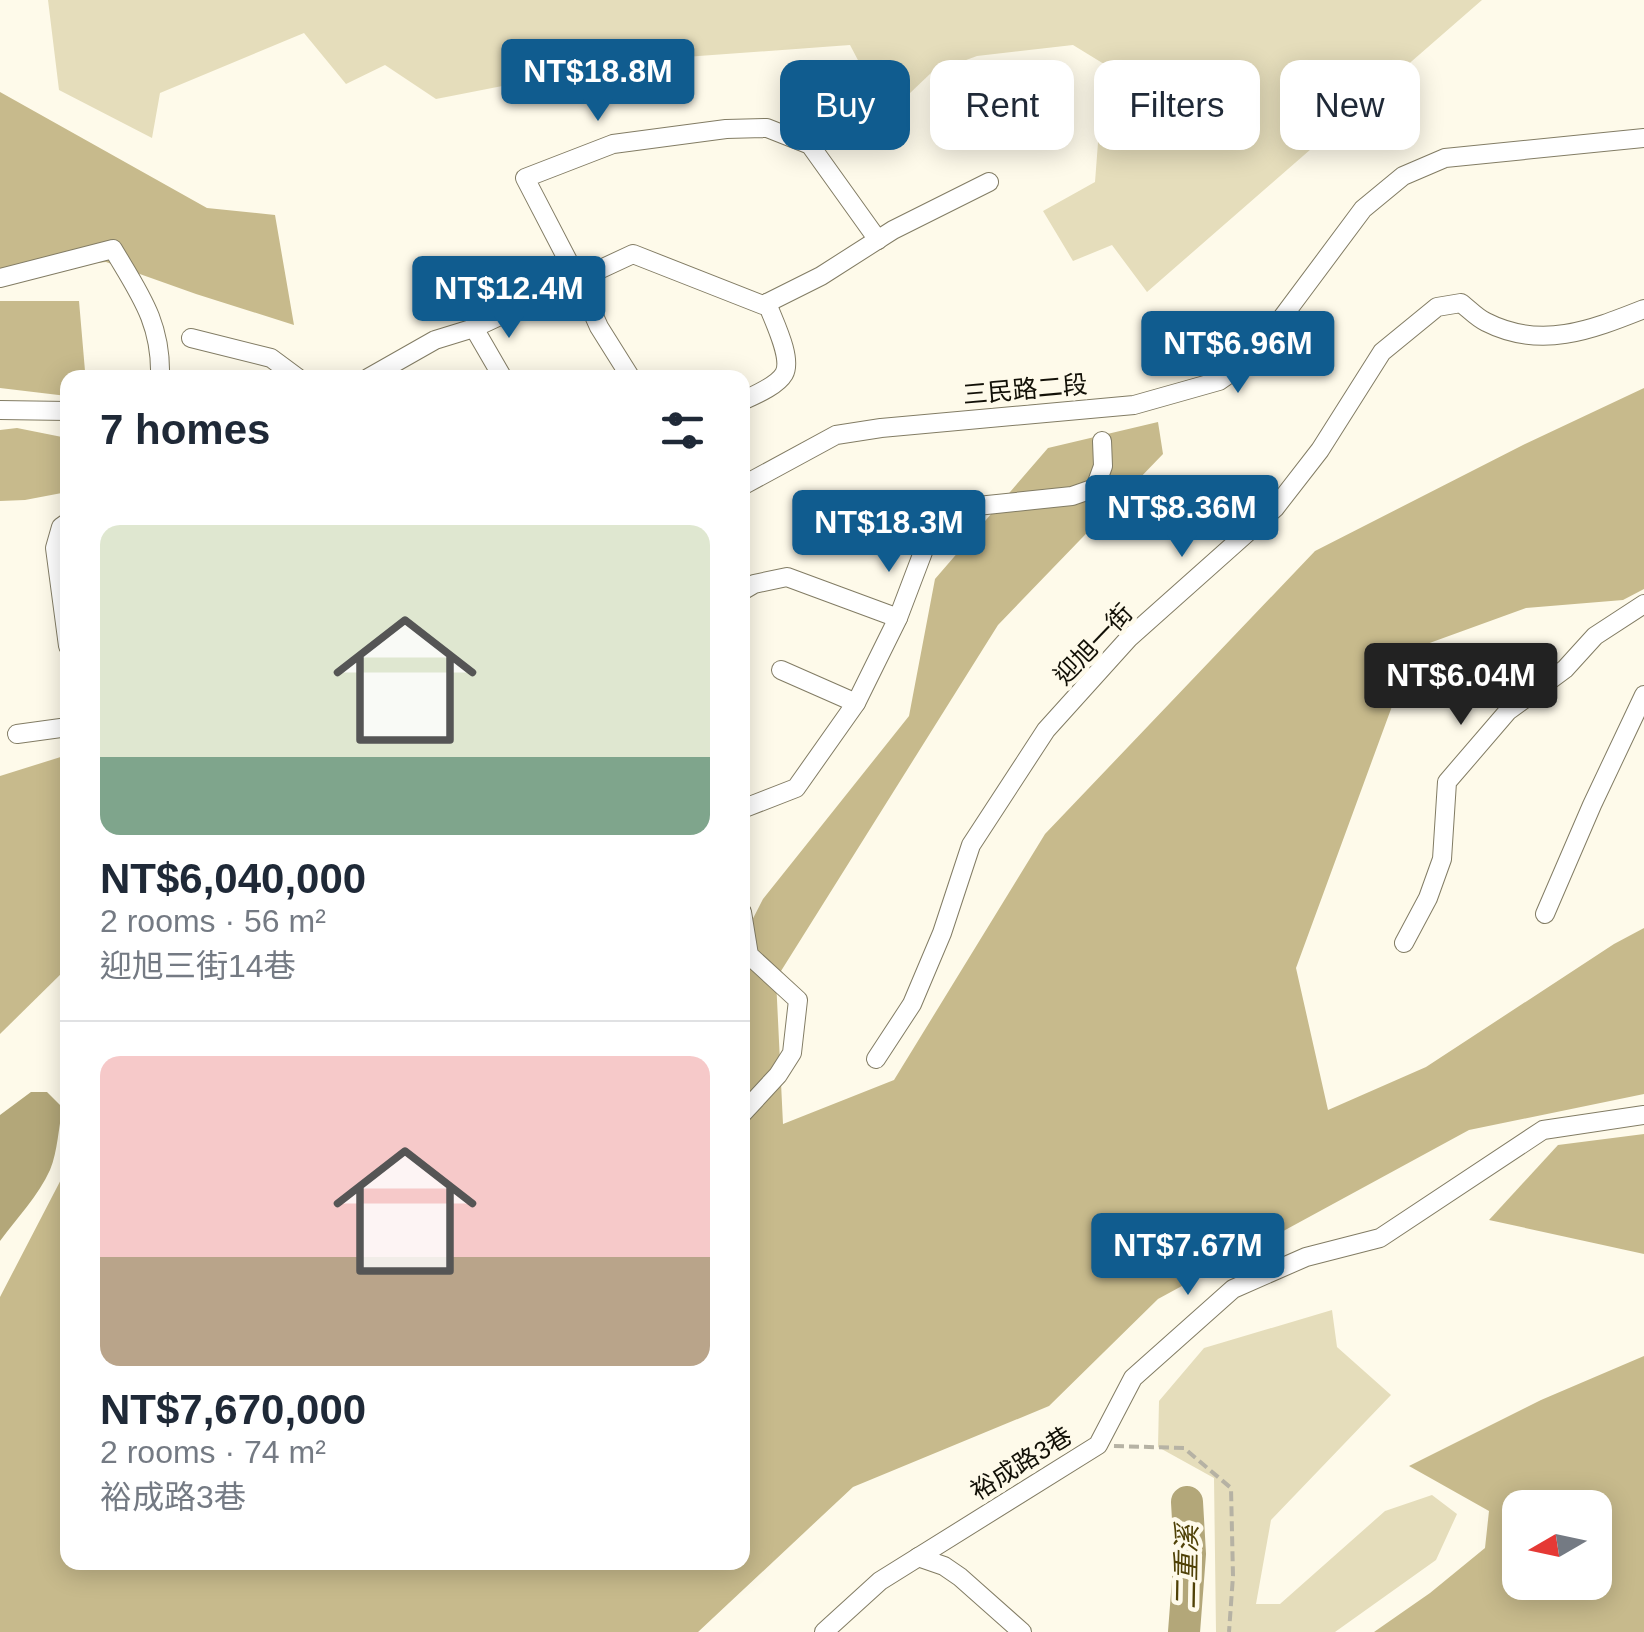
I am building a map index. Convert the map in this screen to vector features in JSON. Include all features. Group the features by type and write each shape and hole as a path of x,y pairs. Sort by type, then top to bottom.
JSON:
{"street":[{"path":"626,370 599,327 525,178 613,144 726,129 766,128 810,145 878,240"},
{"name":"三民路二段","path":"750,482 836,435 1134,405 1219,381 1252,358 1363,209 1403,176 1444,158 1644,138"},
{"path":"382,370 435,340 474,328 633,254 763,305 988,182"},
{"path":"0,278 113,249 150,311 159,344 160,370"},
{"path":"750,396 782,378 786,370 787,360 767,303"},
{"name":"迎旭一街","path":"876,1059 912,1004 942,933 971,846 1046,730 1129,638 1275,508 1320,450 1382,352 1437,307 1461,303 1484,322 1534,338 1596,328 1644,309"},
{"path":"474,328 498,370"},
{"path":"191,338 271,358 287,370"},
{"path":"0,410 60,411"},
{"path":"750,807 796,788 856,703 898,618 940,510 1072,496 1095,488 1103,466 1102,440"},
{"path":"60,527 55,548 60,580"},
{"path":"750,586 787,578 898,618"},
{"path":"1404,943 1428,898 1442,860 1447,782 1508,711 1565,668 1595,636 1644,604"},
{"path":"782,670 856,703"},
{"path":"1545,914 1644,695"},
{"path":"17,734 60,728"},
{"path":"750,961 798,1000 792,1053 750,1105"},
{"name":"裕成路3巷","path":"824,1632 880,1581 1098,1445 1133,1378 1234,1289 1306,1257 1380,1238 1543,1130 1644,1116"},
{"path":"918,1557 944,1566 960,1577 1022,1632"}],"path":[{"path":"1098,1445 1184,1448 1230,1488 1233,1576 1229,1632"}],"shaded area":[{"path":"48,0 1482,0 1413,60 1280,60 1280,150 1310,150 1147,292 1112,245 1073,261 1043,211 1095,182 1097,150 1260,150 1260,60 1097,60 1073,45 966,60 930,60 930,74 910,93 910,60 858,60 850,45 630,61 436,99 385,65 346,84 304,33 160,93 152,138 59,90"},
{"path":"0,92 207,208 275,215 294,325 106,262 0,272"},
{"path":"0,301 79,301 85,370 60,370 60,395 0,388"},
{"path":"1644,388 1644,589 1623,600 1526,608 1413,649 1296,968 1328,1110 1426,1067 1644,928 1644,1094 1469,1130 1158,1299 1049,1406 853,1487 698,1632 0,1632 0,1297 60,1181 60,1570 750,1570 750,924 763,899 909,716 935,579 1048,448 1158,422 1163,454 998,625 776,979 783,1124 894,1080 1045,834 1315,551"},
{"path":"17,428 60,437 60,493 0,501 0,430"},
{"path":"60,757 60,975 0,1034 0,776"},
{"path":"31,1092 47,1092 60,1105 60,1126 50,1170 0,1241 0,1115"},
{"path":"1644,1134 1644,1254 1489,1220 1558,1145"},
{"path":"1332,1310 1337,1347 1391,1395 1271,1520 1256,1604 1280,1604 1385,1511 1432,1495 1457,1514 1436,1560 1335,1632 1216,1632 1214,1478 1158,1447 1159,1401 1204,1348"},
{"path":"1644,1356 1644,1632 1374,1632 1485,1548 1489,1511 1409,1466 1541,1400"}],"waterway":[{"name":"二重溪","path":"1184,1632 1190,1554 1187,1502"}]}
